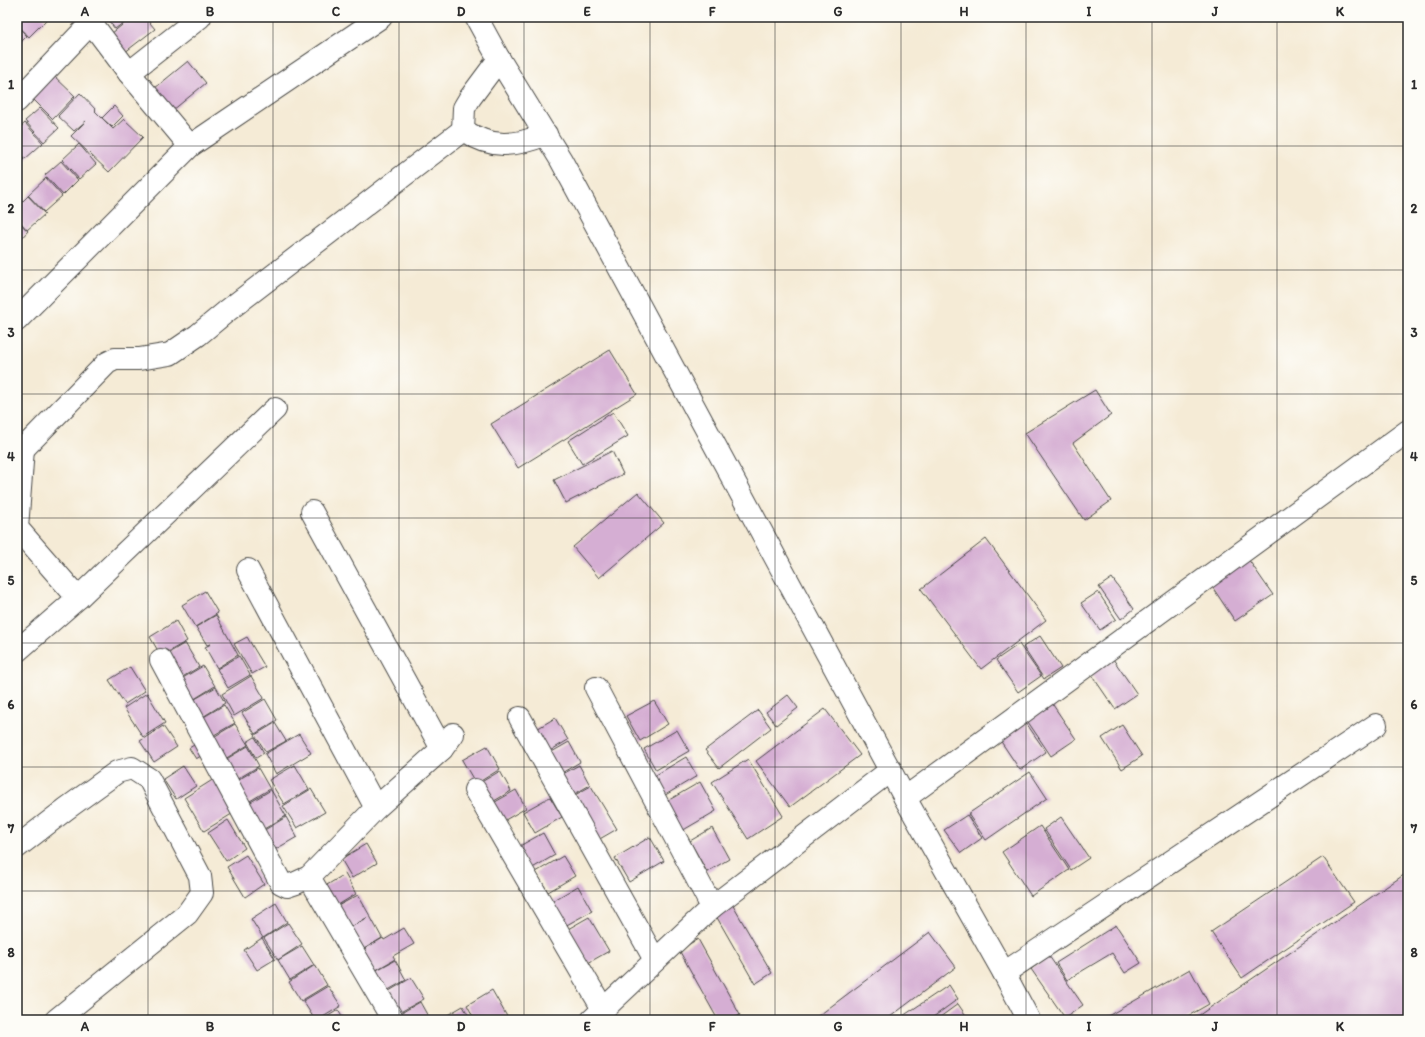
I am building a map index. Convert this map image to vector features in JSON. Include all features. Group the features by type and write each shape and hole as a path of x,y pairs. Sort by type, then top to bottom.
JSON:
{"street":[{"path":"129,73 200,17"},
{"path":"17,320 190,146 381,17"},
{"path":"476,17 499,59 565,167 905,798 1004,972 1029,1020"},
{"path":"17,101 89,20 129,73 190,146"},
{"path":"463,130 464,108 499,59"},
{"path":"463,130 480,140 497,144 528,141 546,134"},
{"path":"78,598 17,528 20,452 107,363 115,359 139,359 170,354 198,335 227,310 463,130"},
{"path":"17,651 78,598 276,409"},
{"path":"905,798 1408,431"},
{"path":"161,660 281,883 287,886 309,877 376,808 448,741 312,512"},
{"path":"248,570 376,808"},
{"path":"596,688 712,907"},
{"path":"520,718 655,960"},
{"path":"1004,972 1376,725"},
{"path":"17,847 117,772 132,768 149,778 200,876 202,893 186,914 56,1020"},
{"path":"475,790 598,1015 712,907 891,770"},
{"path":"309,877 393,1020"}],"building":[{"path":"17,17 43,17 46,20 29,37 17,24"},
{"path":"106,17 131,17 115,29"},
{"path":"132,17 145,17 155,29 120,56 106,38"},
{"path":"17,26 27,36 17,46"},
{"path":"188,61 206,83 167,115 149,93"},
{"path":"53,75 75,96 53,119 31,97"},
{"path":"80,93 113,129 124,119 143,137 109,172 71,136 86,121 74,131 58,116"},
{"path":"114,106 123,116 112,127 102,118"},
{"path":"40,108 59,128 44,142 25,121"},
{"path":"25,123 43,143 25,159 17,150 17,130"},
{"path":"79,144 96,164 79,179 62,160"},
{"path":"17,151 24,159 17,166"},
{"path":"61,161 78,180 63,195 45,175"},
{"path":"46,178 62,196 44,212 28,195"},
{"path":"28,196 45,214 27,230 17,218 17,207"},
{"path":"17,221 28,231 17,243"},
{"path":"610,350 637,394 518,468 491,424"},
{"path":"1095,390 1111,415 1073,443 1111,501 1084,520 1025,433"},
{"path":"613,412 628,436 582,464 568,441"},
{"path":"612,451 623,474 566,503 554,480"},
{"path":"638,492 664,523 599,578 573,547"},
{"path":"986,539 1046,620 981,669 921,589"},
{"path":"1246,556 1273,595 1235,621 1209,582"},
{"path":"1112,578 1134,609 1121,619 1099,587"},
{"path":"205,591 218,613 195,627 182,605"},
{"path":"1098,592 1116,619 1100,630 1081,603"},
{"path":"216,615 238,655 217,668 205,647 211,644 207,645 196,627"},
{"path":"176,621 187,641 161,656 150,637"},
{"path":"1040,636 1061,668 1044,679 1023,647"},
{"path":"247,637 265,667 252,674 234,644"},
{"path":"185,643 199,667 176,681 162,657"},
{"path":"1019,644 1041,676 1018,692 996,660"},
{"path":"239,656 250,675 228,688 217,669"},
{"path":"1111,656 1137,694 1115,709 1089,671"},
{"path":"203,666 215,686 188,703 176,682"},
{"path":"130,667 145,691 125,704 109,680"},
{"path":"251,676 264,698 234,716 222,694"},
{"path":"216,687 225,703 198,720 188,703"},
{"path":"147,693 165,723 143,737 124,708"},
{"path":"788,695 798,708 776,725 766,712"},
{"path":"265,699 277,720 255,734 242,713"},
{"path":"654,701 668,724 640,741 626,716"},
{"path":"1051,702 1076,739 1051,756 1026,719"},
{"path":"224,705 235,723 207,739 197,721"},
{"path":"825,709 860,755 790,807 756,761"},
{"path":"758,710 771,728 719,768 705,750"},
{"path":"1022,717 1046,752 1020,770 996,734"},
{"path":"555,718 568,740 543,755 530,733"},
{"path":"275,723 286,741 266,752 255,735"},
{"path":"235,724 248,745 220,762 207,741"},
{"path":"1122,725 1142,756 1122,769 1102,738"},
{"path":"163,726 177,747 154,762 140,741"},
{"path":"677,730 689,751 656,770 644,749"},
{"path":"299,734 311,753 276,774 265,754"},
{"path":"255,737 264,753 256,758 247,742"},
{"path":"201,741 207,752 196,759 189,748"},
{"path":"569,742 580,762 555,777 543,757"},
{"path":"248,746 259,766 231,783 220,763"},
{"path":"487,746 500,769 476,784 462,760"},
{"path":"686,757 697,776 662,797 651,778"},
{"path":"748,759 783,816 748,839 712,782"},
{"path":"295,765 309,789 284,804 269,780"},
{"path":"579,765 590,785 566,799 554,779"},
{"path":"183,766 196,786 176,799 163,779"},
{"path":"258,768 270,789 245,804 233,783"},
{"path":"500,771 511,791 489,804 478,784"},
{"path":"1030,772 1047,798 986,840 968,814"},
{"path":"214,779 235,812 204,831 184,798"},
{"path":"700,782 716,811 680,832 664,803"},
{"path":"591,786 617,829 591,844 566,800"},
{"path":"311,789 325,812 297,828 283,806"},
{"path":"271,790 286,816 259,832 244,806"},
{"path":"516,790 526,808 500,823 490,805"},
{"path":"550,797 562,817 535,833 523,812"},
{"path":"967,815 982,838 961,853 944,830"},
{"path":"286,817 297,837 269,853 258,834"},
{"path":"1061,817 1089,858 1071,870 1044,829"},
{"path":"228,820 245,848 226,861 208,833"},
{"path":"1040,826 1069,870 1031,896 1002,852"},
{"path":"712,828 729,859 707,872 690,841"},
{"path":"543,833 555,855 529,870 516,848"},
{"path":"650,837 664,861 629,882 615,858"},
{"path":"366,844 377,863 352,878 341,859"},
{"path":"246,855 264,884 245,897 227,867"},
{"path":"563,856 575,876 548,892 536,872"},
{"path":"1323,857 1354,902 1242,978 1211,932"},
{"path":"1408,872 1408,1020 1192,1020"},
{"path":"345,874 356,894 333,908 322,888"},
{"path":"578,886 592,911 563,927 549,903"},
{"path":"358,895 370,916 346,930 334,908"},
{"path":"276,903 287,922 263,938 251,919"},
{"path":"732,904 772,973 755,984 715,914"},
{"path":"370,916 382,938 359,952 346,930"},
{"path":"589,917 609,951 588,963 568,929"},
{"path":"288,923 302,944 278,960 264,938"},
{"path":"1116,925 1141,963 1125,973 1112,953 1067,980 1056,963"},
{"path":"404,928 414,944 393,956 395,959 371,973 359,952"},
{"path":"930,932 956,967 886,1020 813,1020"},
{"path":"262,938 275,959 257,970 244,950"},
{"path":"698,939 740,1015 730,1020 718,1020 679,950"},
{"path":"302,946 314,965 290,980 278,960"},
{"path":"1049,956 1083,1005 1065,1018 1031,969"},
{"path":"395,960 406,980 383,993 371,973"},
{"path":"315,965 327,985 301,1001 289,982"},
{"path":"1190,969 1209,1004 1181,1020 1101,1020"},
{"path":"411,978 424,999 395,1015 384,994"},
{"path":"949,985 958,999 929,1020 905,1020 903,1016"},
{"path":"328,986 341,1006 318,1020 315,1020 303,1001"},
{"path":"492,990 509,1020 475,1020 467,1005"},
{"path":"420,1002 430,1020 398,1020 396,1016"},
{"path":"958,1004 969,1020 936,1020"},
{"path":"463,1006 471,1020 439,1020"},
{"path":"338,1010 344,1020 322,1020"}]}
